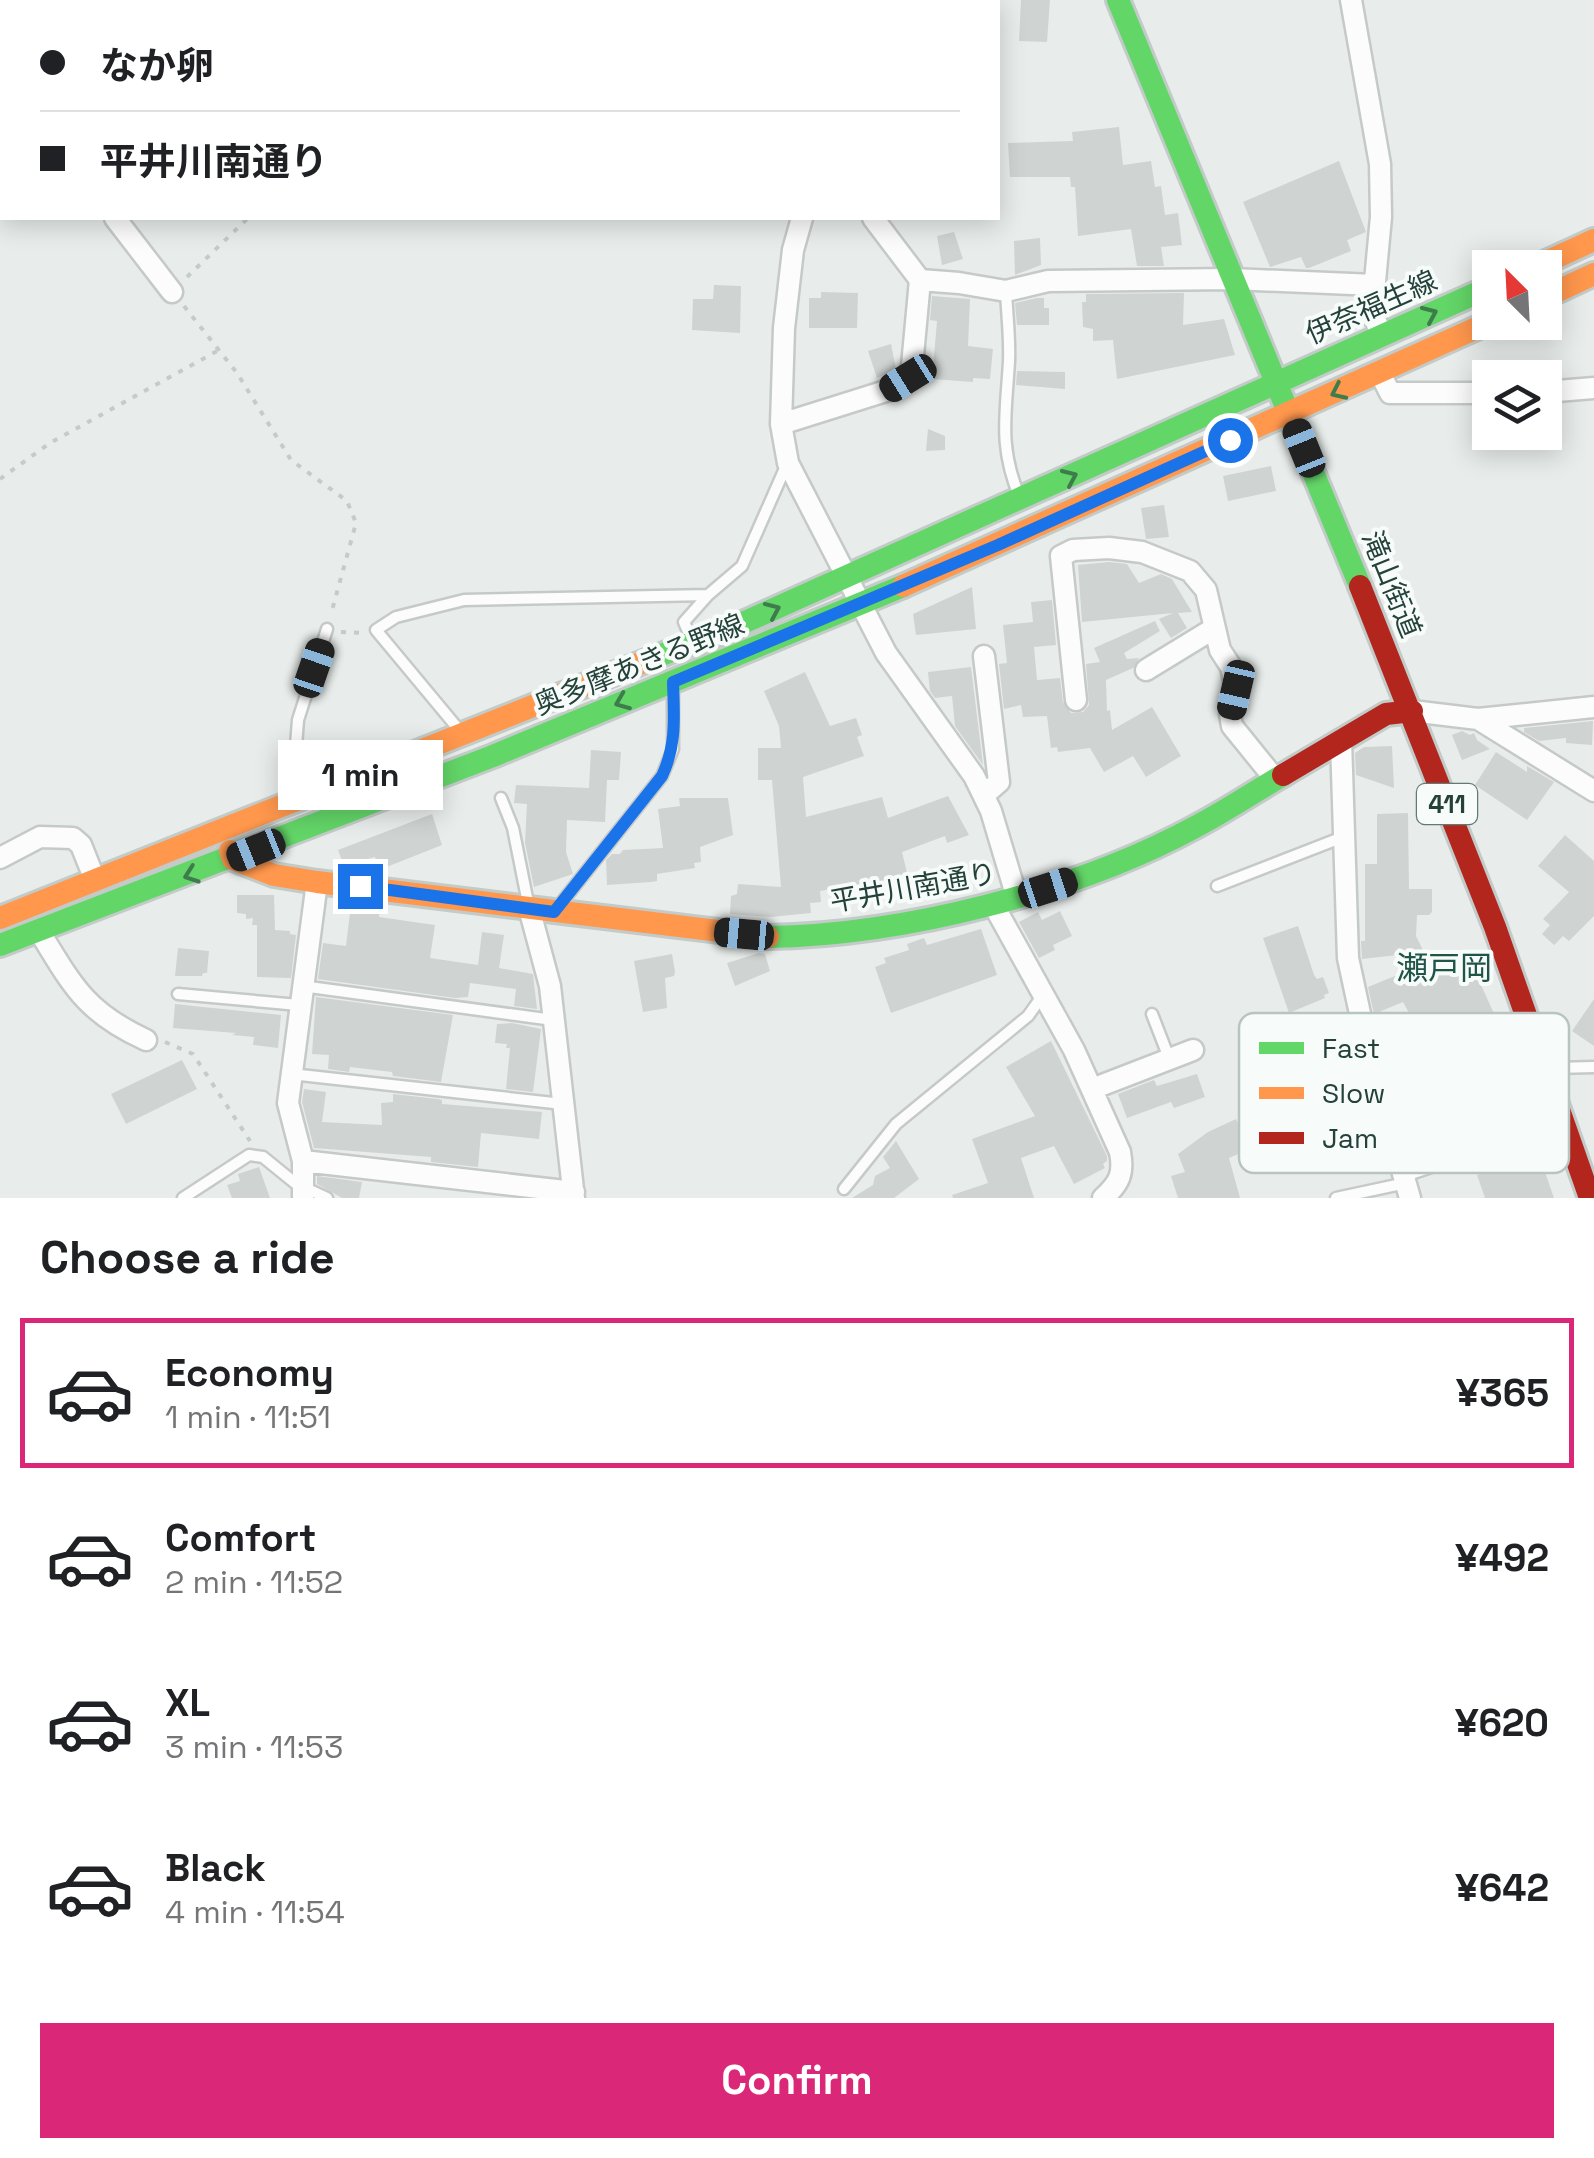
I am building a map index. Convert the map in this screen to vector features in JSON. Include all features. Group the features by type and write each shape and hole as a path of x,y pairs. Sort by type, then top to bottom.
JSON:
{"main road":[{"name":"滝山街道","path":"1118,0 1412,711 1525,1013"},
{"path":"1562,255 1594,240"},
{"path":"1562,289 1594,274"},
{"name":"伊奈福生線","path":"1278,383 1472,295"},
{"path":"1290,414 1472,330"},
{"name":"奥多摩あきる野線","path":"0,918 693,644 1278,383"},
{"name":"奥多摩あきる野線","path":"0,946 233,859 673,682 1290,414"},
{"name":"平井川南通り","path":"233,859 274,875 316,882 720,932 802,936 928,919 993,904 1139,854 1196,827 1386,714 1412,711"},
{"path":"221,831 233,859"},
{"name":"滝山街道","path":"1569,1139 1590,1198"}],"street":[{"path":"1351,0 1380,164 1381,217 1372,313 1382,335"},
{"path":"117,220 172,292"},
{"path":"801,220 793,250 786,308 781,424 788,463 886,653 974,776 984,795 1017,898"},
{"path":"781,424 889,390 908,378 920,280 874,220"},
{"path":"920,280 1006,291 1048,281 1232,279 1375,285"},
{"path":"1380,372 1390,393 1472,394"},
{"path":"1562,391 1594,388"},
{"path":"1076,700 1061,556 1073,550 1109,548 1142,552 1190,571 1206,590 1213,629 1231,667 1236,690 1230,714 1232,726 1275,779"},
{"path":"1146,670 1213,629"},
{"path":"984,656 999,782 984,795"},
{"name":"平井川南通り","path":"1412,711 1478,719 1594,707"},
{"path":"1478,719 1594,791"},
{"path":"1341,740 1348,958 1361,1013"},
{"path":"0,858 40,837 73,838 81,845 95,880"},
{"path":"303,1192 303,1161 288,1102 316,882"},
{"path":"993,904 1044,994 1120,1152 1120,1182 1104,1198"},
{"path":"303,1161 574,1195 550,986 529,908"},
{"path":"39,931 81,998 114,1026 146,1040"},
{"path":"1092,1089 1193,1050"}],"lane":[{"path":"1006,291 1009,359 1004,426 1011,477 1020,499"},
{"path":"693,644 684,622 742,566 788,463"},
{"path":"464,736 376,630 396,618 464,600 708,595"},
{"path":"305,798 294,772 298,720 327,628"},
{"path":"554,912 662,776 675,735 673,682"},
{"path":"501,798 512,828 529,908"},
{"path":"1217,886 1343,837"},
{"path":"178,994 301,995 554,1020"},
{"path":"844,1188 896,1124 1028,1016 1044,994"},
{"path":"1152,1014 1170,1059"},
{"path":"1569,1068 1594,1067"},
{"path":"290,1074 564,1104"},
{"path":"183,1198 250,1154 263,1157 303,1192 327,1198"},
{"path":"1336,1198 1408,1190"}],"path":[{"path":"246,220 172,292 219,350 292,460 347,501 356,523 327,628 350,634 371,633"},
{"path":"0,479 50,442 219,350"},
{"path":"146,1040 155,1037 193,1054 263,1157"}],"building":[{"path":"1021,0 1050,0 1047,42 1019,41"},
{"path":"1119,127 1123,165 1151,161 1155,187 1161,186 1165,215 1178,213 1182,245 1161,247 1164,266 1137,266 1131,229 1078,236 1075,187 1071,187 1070,177 1010,177 1008,143 1073,141 1072,132"},
{"path":"1339,161 1366,232 1347,240 1351,251 1309,268 1301,257 1270,267 1243,202"},
{"path":"954,232 963,259 942,265 937,236"},
{"path":"1040,238 1041,265 1015,275 1014,241"},
{"path":"714,285 741,286 740,333 692,330 693,299 713,299"},
{"path":"821,292 858,293 857,328 809,328 809,298 821,298"},
{"path":"1184,293 1183,325 1224,319 1235,355 1117,379 1113,340 1093,341 1093,329 1083,327 1082,302 1086,302 1086,294"},
{"path":"932,296 970,299 968,346 993,349 990,379 932,379 937,321 930,320"},
{"path":"1044,298 1044,308 1049,308 1049,325 1017,325 1015,303"},
{"path":"891,344 896,369 877,378 868,351"},
{"path":"1017,371 1065,372 1065,389 1016,385"},
{"path":"928,429 945,436 945,450 926,451"},
{"path":"1271,466 1276,491 1228,501 1223,476"},
{"path":"1164,505 1169,537 1146,539 1141,508"},
{"path":"1127,564 1139,583 1161,574 1172,579 1192,612 1178,613 1187,628 1171,638 1159,619 1173,613 1082,622 1078,565"},
{"path":"972,587 976,629 916,635 913,614"},
{"path":"1052,600 1056,645 1034,647 1037,680 1060,678 1063,702 1071,713 1083,712 1089,705 1086,664 1100,662 1094,648 1155,621 1160,631 1124,653 1127,659 1139,658 1133,668 1106,680 1107,711 1110,710 1112,730 1152,707 1181,756 1146,777 1133,756 1104,772 1090,748 1058,752 1057,747 1051,748 1047,716 1023,717 1021,705 1004,709 999,664 1007,663 1003,625 1033,622 1031,602"},
{"path":"971,667 983,765 955,726 952,696 935,698 930,691 928,672"},
{"path":"805,672 830,726 856,718 864,756 803,777 806,817 882,797 888,818 948,796 969,835 947,843 945,836 902,852 909,881 895,884 897,892 877,896 872,882 820,891 821,902 810,903 811,913 771,917 730,914 731,896 737,894 738,884 781,887 772,780 758,780 758,748 781,748 779,726 764,691"},
{"path":"1593,721 1592,745 1566,743 1566,738 1539,741 1524,732 1524,728"},
{"path":"1462,731 1474,733 1490,749 1462,760 1452,735"},
{"path":"1392,746 1394,788 1356,775 1355,753 1364,747"},
{"path":"591,750 621,752 619,780 607,780 605,822 567,820 566,852 573,874 534,887 525,843 527,804 514,803 516,785 589,788"},
{"path":"1496,752 1527,772 1527,766 1554,782 1527,820 1475,785"},
{"path":"679,798 728,798 733,835 700,847 701,862 694,863 695,868 657,874 657,881 607,885 606,860 612,854 663,848 658,809 680,806"},
{"path":"1408,813 1409,889 1432,889 1432,912 1417,915 1416,936 1424,952 1362,959 1365,864 1377,864 1377,814"},
{"path":"432,814 442,845 379,870 375,857 344,866 338,850"},
{"path":"1565,835 1594,861 1594,916 1569,941 1563,936 1554,945 1542,934 1550,925 1543,919 1569,892 1538,866"},
{"path":"237,895 274,895 275,930 296,935 291,978 257,977 257,925 252,925 253,918 246,919 246,914 237,913"},
{"path":"351,904 380,907 379,917 435,925 430,958 478,965 482,932 504,935 499,968 533,974 537,1009 514,1006 516,989 470,983 468,997 455,998 318,979 323,943 346,946"},
{"path":"1060,911 1072,936 1053,945 1055,950 1039,958 1019,922 1038,912 1042,920"},
{"path":"1298,926 1314,975 1317,979 1323,977 1329,993 1289,1013 1263,938"},
{"path":"981,929 997,975 891,1013 875,967 886,963 884,958 909,950 907,944 924,938 927,945"},
{"path":"178,948 209,951 207,973 175,976"},
{"path":"672,954 674,976 665,978 667,1008 643,1012 634,961"},
{"path":"765,954 770,971 735,986 727,963"},
{"path":"1467,954 1494,1013 1409,1013 1403,1002 1374,1013 1368,987 1429,962 1432,969"},
{"path":"316,997 453,1015 441,1082 350,1067 349,1072 328,1069 329,1055 312,1054"},
{"path":"1594,999 1594,1046 1572,1031"},
{"path":"175,1004 281,1015 278,1048 253,1045 254,1037 232,1035 236,1033 173,1028"},
{"path":"497,1024 541,1029 533,1092 506,1089 510,1048 495,1043"},
{"path":"1051,1041 1107,1156 1105,1168 1074,1184 1054,1146 1021,1158 1034,1198 953,1198 952,1195 988,1183 972,1139 1035,1116 1006,1067"},
{"path":"182,1060 197,1089 126,1124 111,1094"},
{"path":"1197,1074 1205,1097 1174,1108 1171,1102 1127,1118 1118,1094 1154,1080 1157,1086"},
{"path":"304,1089 326,1092 322,1122 382,1125 381,1103 393,1102 393,1094 438,1099 442,1104 542,1112 539,1139 481,1133 478,1167 431,1162 431,1157 314,1148 302,1102"},
{"path":"1236,1119 1239,1154 1229,1158 1240,1198 1178,1198 1171,1176 1185,1172 1178,1154 1208,1132"},
{"path":"896,1141 919,1179 894,1198 852,1198 873,1185 875,1176 890,1168 883,1157"},
{"path":"259,1167 270,1198 232,1198 227,1185 240,1181 238,1174"},
{"path":"1545,1173 1554,1198 1485,1198 1477,1175"},
{"path":"317,1176 362,1182 359,1198 342,1198 317,1184"}],"traffic: fast":[{"path":"1118,0 1360,586"},
{"path":"651,659 745,622 1472,295"},
{"path":"0,945 493,756 903,586"},
{"path":"768,937 876,928 1045,889 1150,849 1283,775"}],"traffic: slow":[{"path":"1562,255 1594,240"},
{"path":"1562,289 1594,274"},
{"path":"903,586 1472,330"},
{"path":"0,918 651,659"},
{"path":"230,851 233,859 274,875 317,882 768,937"}],"traffic: jam":[{"path":"1360,586 1525,1013"},
{"path":"1283,775 1386,714 1412,711"},
{"path":"1569,1138 1590,1198"}],"district":[{"name":"瀬戸岡","path":"1444,968"}],"route":[{"path":"360,886 554,912 662,776 675,735 673,682 998,545 1230,440"}]}
